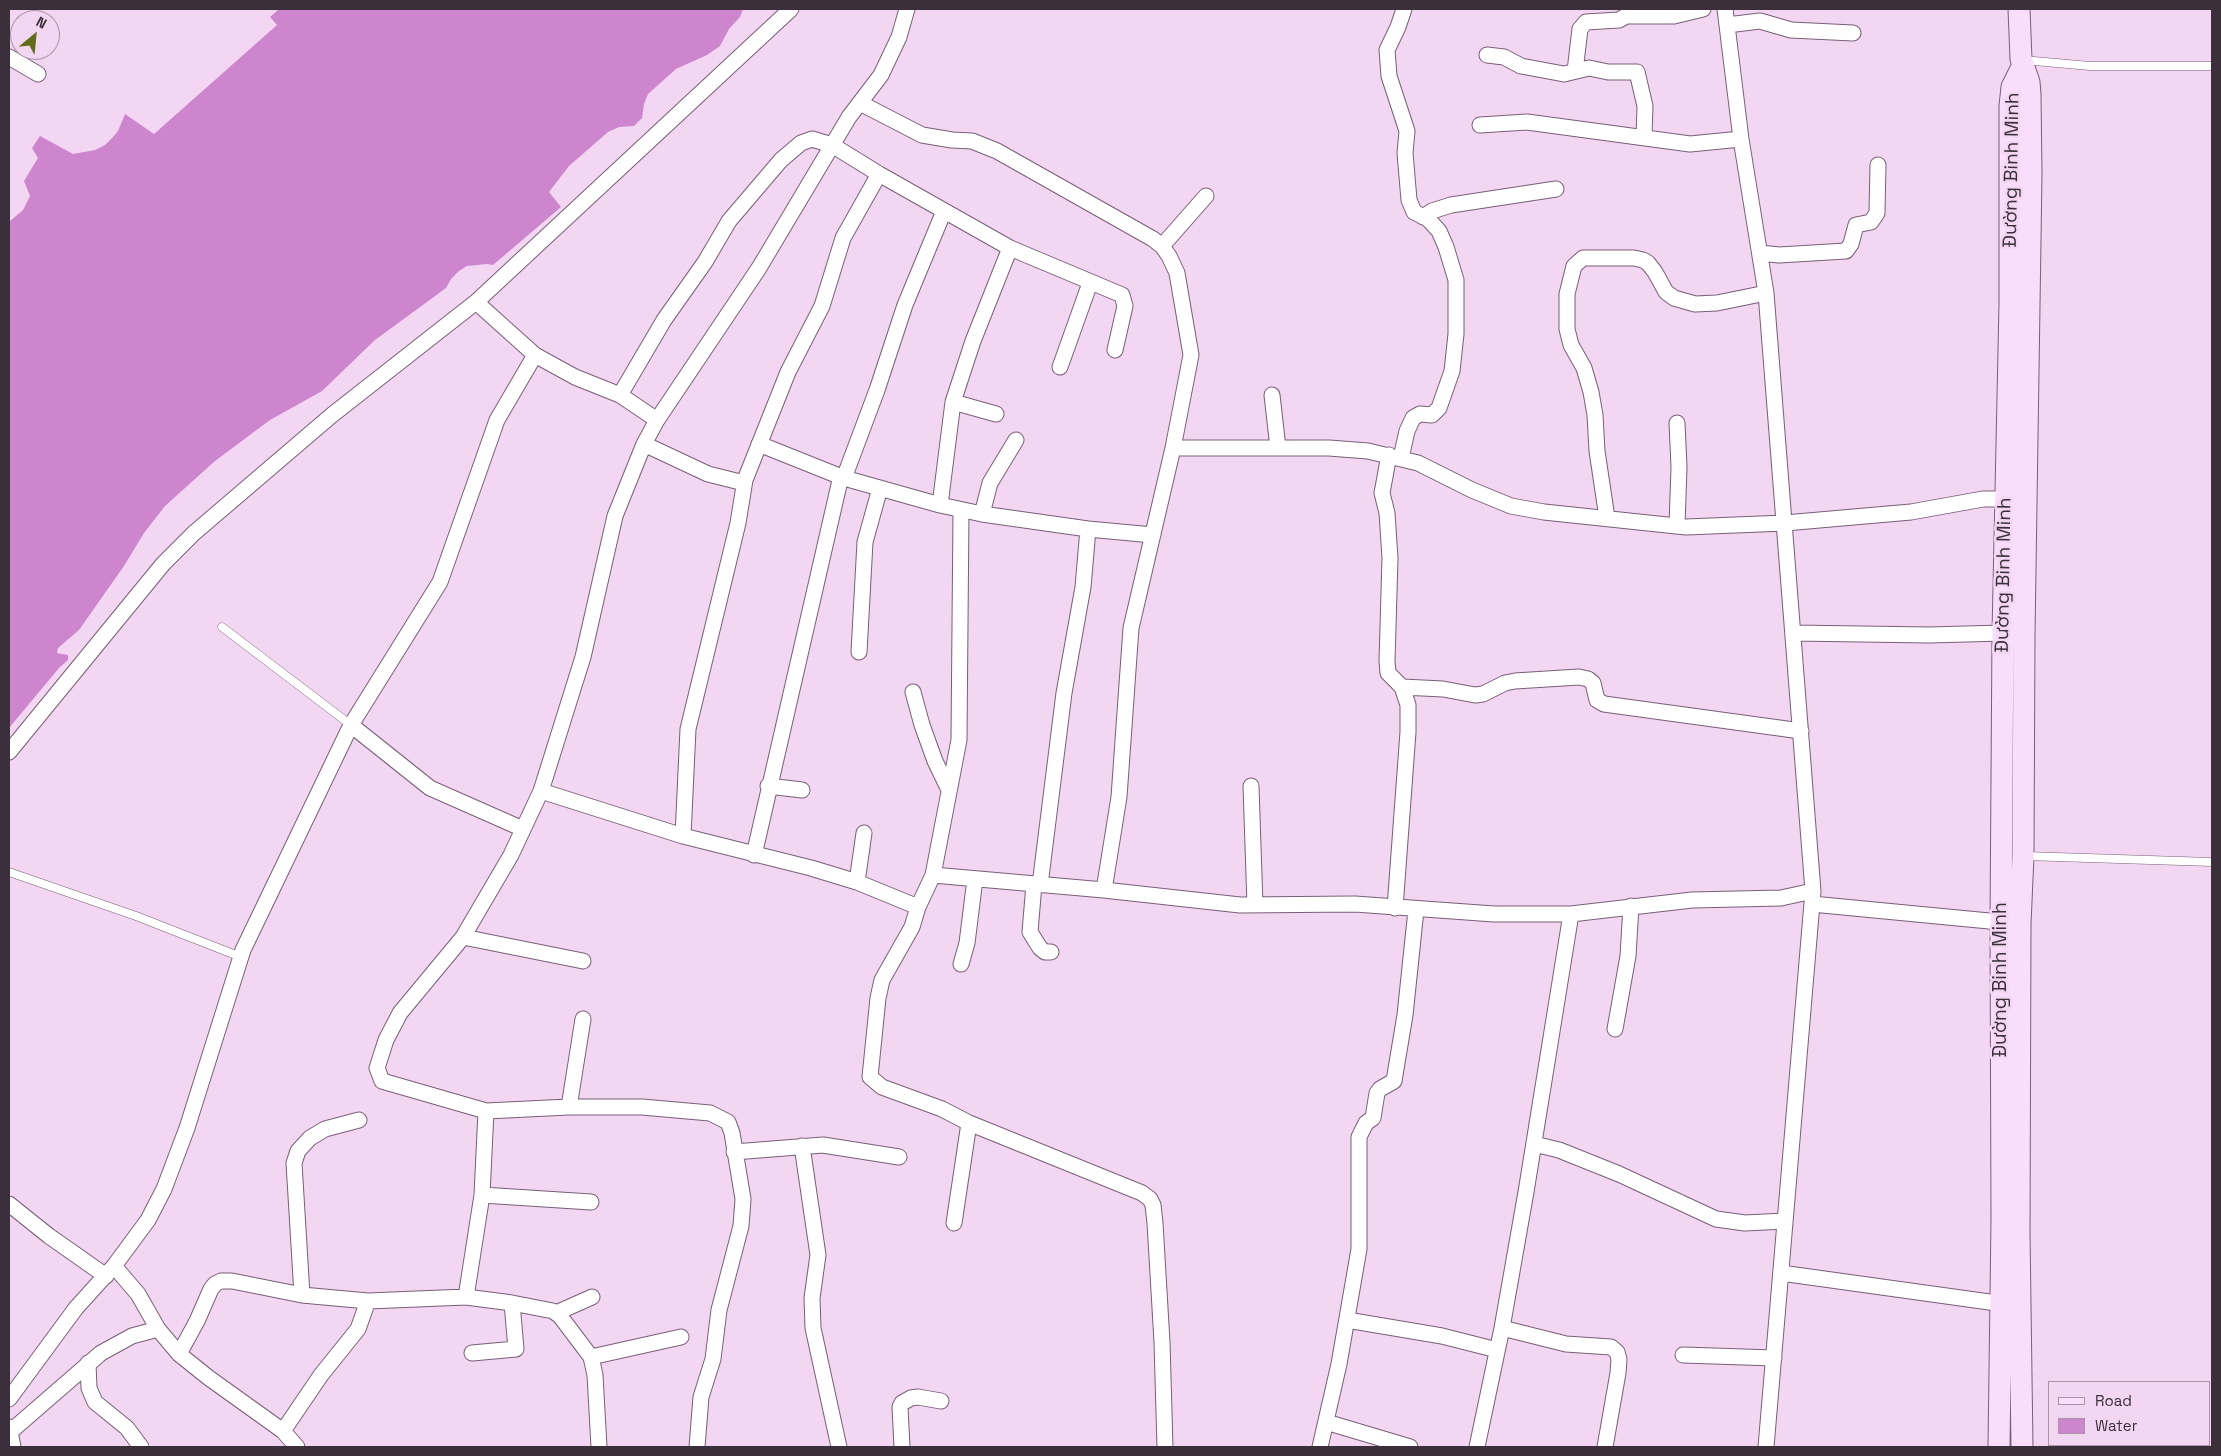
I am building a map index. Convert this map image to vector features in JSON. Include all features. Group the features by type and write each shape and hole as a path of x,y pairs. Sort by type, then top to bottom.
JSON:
{"main road":[{"path":"2019,9 2022,63"},
{"name":"Đường Binh Minh","path":"2022,63 2012,87 2010,106 2010,304 2003,633 2010,923 2002,1219 2022,1447"},
{"name":"Đường Binh Minh","path":"2010,923 2023,856 2031,156 2029,82 2022,63"},
{"path":"2004,538 2026,538"},
{"name":"Đường Binh Minh","path":"2000,1447 2010,1305"}],"street":[{"path":"9,752 163,564 194,532 332,415 476,302 791,9"},
{"path":"697,1447 700,1397 713,1359 720,1302 741,1226 742,1199 732,1133 728,1122 710,1113 642,1107 569,1107 486,1111 382,1081 377,1068 386,1040 400,1013 463,937 511,855 541,791 583,657 615,516 644,444 656,420 759,268 800,203 832,145 881,75 890,58 907,9"},
{"path":"1395,908 1408,732 1408,705 1402,687 1388,673 1390,558 1387,513 1382,493 1395,456 1412,418 1420,414 1432,415 1439,408 1452,371 1456,334 1456,280 1453,267 1439,231 1428,219 1422,217 1410,207 1405,153 1406,131 1392,89 1387,63 1387,50 1404,9"},
{"path":"1575,72 1580,29 1586,22 1619,20 1626,16 1674,16 1703,9"},
{"path":"1725,9 1741,139 1766,293 1813,898 1766,1447"},
{"path":"1727,24 1760,22 1791,30 1852,33"},
{"path":"1487,55 1504,56 1521,66 1564,74 1589,68 1608,72 1637,72 1645,106 1644,137"},
{"path":"9,57 38,74"},
{"path":"860,103 922,135 952,140 972,140 997,151 1134,228 1162,246 1177,273 1182,308 1191,346 1191,355 1174,448 1131,628 1119,797 1104,890"},
{"path":"1480,125 1527,122 1690,144 1741,139"},
{"path":"620,395 664,320 705,262 729,221 781,160 801,142 812,139 832,145 879,174 1010,248 1118,294 1125,299 1125,306 1116,350"},
{"path":"1760,253 1779,255 1846,251 1851,244 1856,224 1871,222 1877,213 1878,165"},
{"path":"683,836 688,729 738,523 744,483 788,372 822,306 843,238 879,174"},
{"path":"1422,217 1432,211 1451,205 1556,189"},
{"path":"1162,246 1206,196"},
{"path":"754,854 768,786 843,477 877,390 905,305 944,211"},
{"path":"940,505 953,402 973,341 1010,248"},
{"path":"1607,518 1597,452 1595,415 1591,392 1584,368 1571,345 1567,328 1567,294 1574,266 1583,258 1634,258 1643,260 1648,263 1666,292 1674,298 1695,304 1717,304 1766,293"},
{"path":"1060,367 1090,282"},
{"path":"476,302 535,355 575,377 620,395 656,420"},
{"path":"9,1399 76,1308 110,1271 148,1220 164,1189 188,1128 241,957 304,820 351,724 440,582 497,420 535,355"},
{"path":"1272,395 1278,448"},
{"path":"953,402 996,414"},
{"path":"1677,526 1678,423"},
{"path":"982,514 990,483 1016,440"},
{"path":"644,444 708,474 744,483"},
{"path":"760,444 843,477 961,510 1088,530 1153,535"},
{"path":"1174,448 1350,449 1395,456 1418,463 1472,490 1511,506 1544,512 1677,526 1785,523 1911,512 1983,499 2005,499"},
{"path":"860,652 865,542 880,488"},
{"path":"961,510 959,740 933,876 918,907 912,927 882,980 878,998 870,1077 882,1087 942,1109 969,1123 1142,1193 1150,1199 1153,1205 1155,1223 1162,1342 1165,1447"},
{"path":"1051,952 1045,952 1040,948 1030,932 1064,693 1083,587 1088,530"},
{"path":"1793,633 1929,636 2003,633"},
{"path":"1402,687 1443,689 1475,695 1483,694 1505,683 1515,681 1579,677 1594,683 1597,700 1604,704 1801,731"},
{"path":"913,692 935,761 949,790"},
{"path":"351,724 430,788 523,829"},
{"path":"768,786 802,790"},
{"path":"1251,786 1255,905"},
{"path":"541,791 683,836 857,882 918,907"},
{"path":"857,882 864,833"},
{"path":"933,876 1104,890 1195,901 1255,905 1326,904 1494,914 1570,914 1692,900 1813,898 2010,923"},
{"path":"961,964 967,943 975,879"},
{"path":"1615,1028 1628,956 1631,906"},
{"path":"1320,1447 1347,1320 1359,1249 1359,1137 1366,1123 1374,1118 1380,1089 1394,1081 1405,1015 1416,910"},
{"path":"1478,1447 1502,1328 1534,1144 1570,914"},
{"path":"463,937 583,961"},
{"path":"569,1107 583,1019"},
{"path":"466,1297 482,1194 486,1111"},
{"path":"302,1295 294,1163 298,1151 310,1138 325,1129 358,1120"},
{"path":"954,1223 969,1123"},
{"path":"1534,1144 1559,1150 1619,1174 1716,1219 1744,1223 1785,1221"},
{"path":"734,1152 802,1146 838,1146 899,1157"},
{"path":"802,1146 818,1255 812,1298 813,1328 838,1447"},
{"path":"482,1194 591,1202"},
{"path":"9,1204 49,1236 110,1271 138,1294 158,1329 179,1354 283,1431 297,1447"},
{"path":"1781,1274 2010,1305"},
{"path":"179,1354 215,1284 221,1281 302,1295 368,1300 466,1297 512,1302 556,1313 592,1298"},
{"path":"283,1431 321,1375 358,1329 368,1300"},
{"path":"472,1353 516,1349 512,1302"},
{"path":"556,1313 589,1355 595,1375 599,1447"},
{"path":"1347,1320 1442,1336 1497,1350"},
{"path":"1502,1328 1566,1344 1611,1346 1617,1352 1619,1359 1618,1374 1605,1447"},
{"path":"10,1435 88,1363 116,1343 132,1336 158,1329"},
{"path":"589,1355 608,1355 681,1337"},
{"path":"589,1355 624,1343"},
{"path":"1683,1355 1774,1358"},
{"path":"88,1363 89,1388 95,1402 127,1428 141,1447"},
{"path":"902,1447 900,1407 902,1403 918,1397 941,1401"},
{"path":"1326,1422 1410,1447"}],"lane":[{"path":"2022,63 2090,66 2212,66"},
{"path":"222,627 351,724"},
{"path":"2023,856 2212,862"},
{"path":"9,872 136,916 241,957"}],"water":[{"path":"279,9 743,9 740,17 729,29 720,46 707,55 676,69 648,94 642,118 634,126 619,127 608,132 569,166 549,192 561,207 493,265 467,266 459,271 446,288 375,340 322,391 270,420 215,461 165,506 144,533 124,566 79,630 58,648 57,653 68,655 68,660 59,668 9,728 9,222 23,210 30,196 24,181 38,158 32,148 40,136 73,154 95,150 105,145 118,131 125,114 154,134 277,25 270,17"}]}
